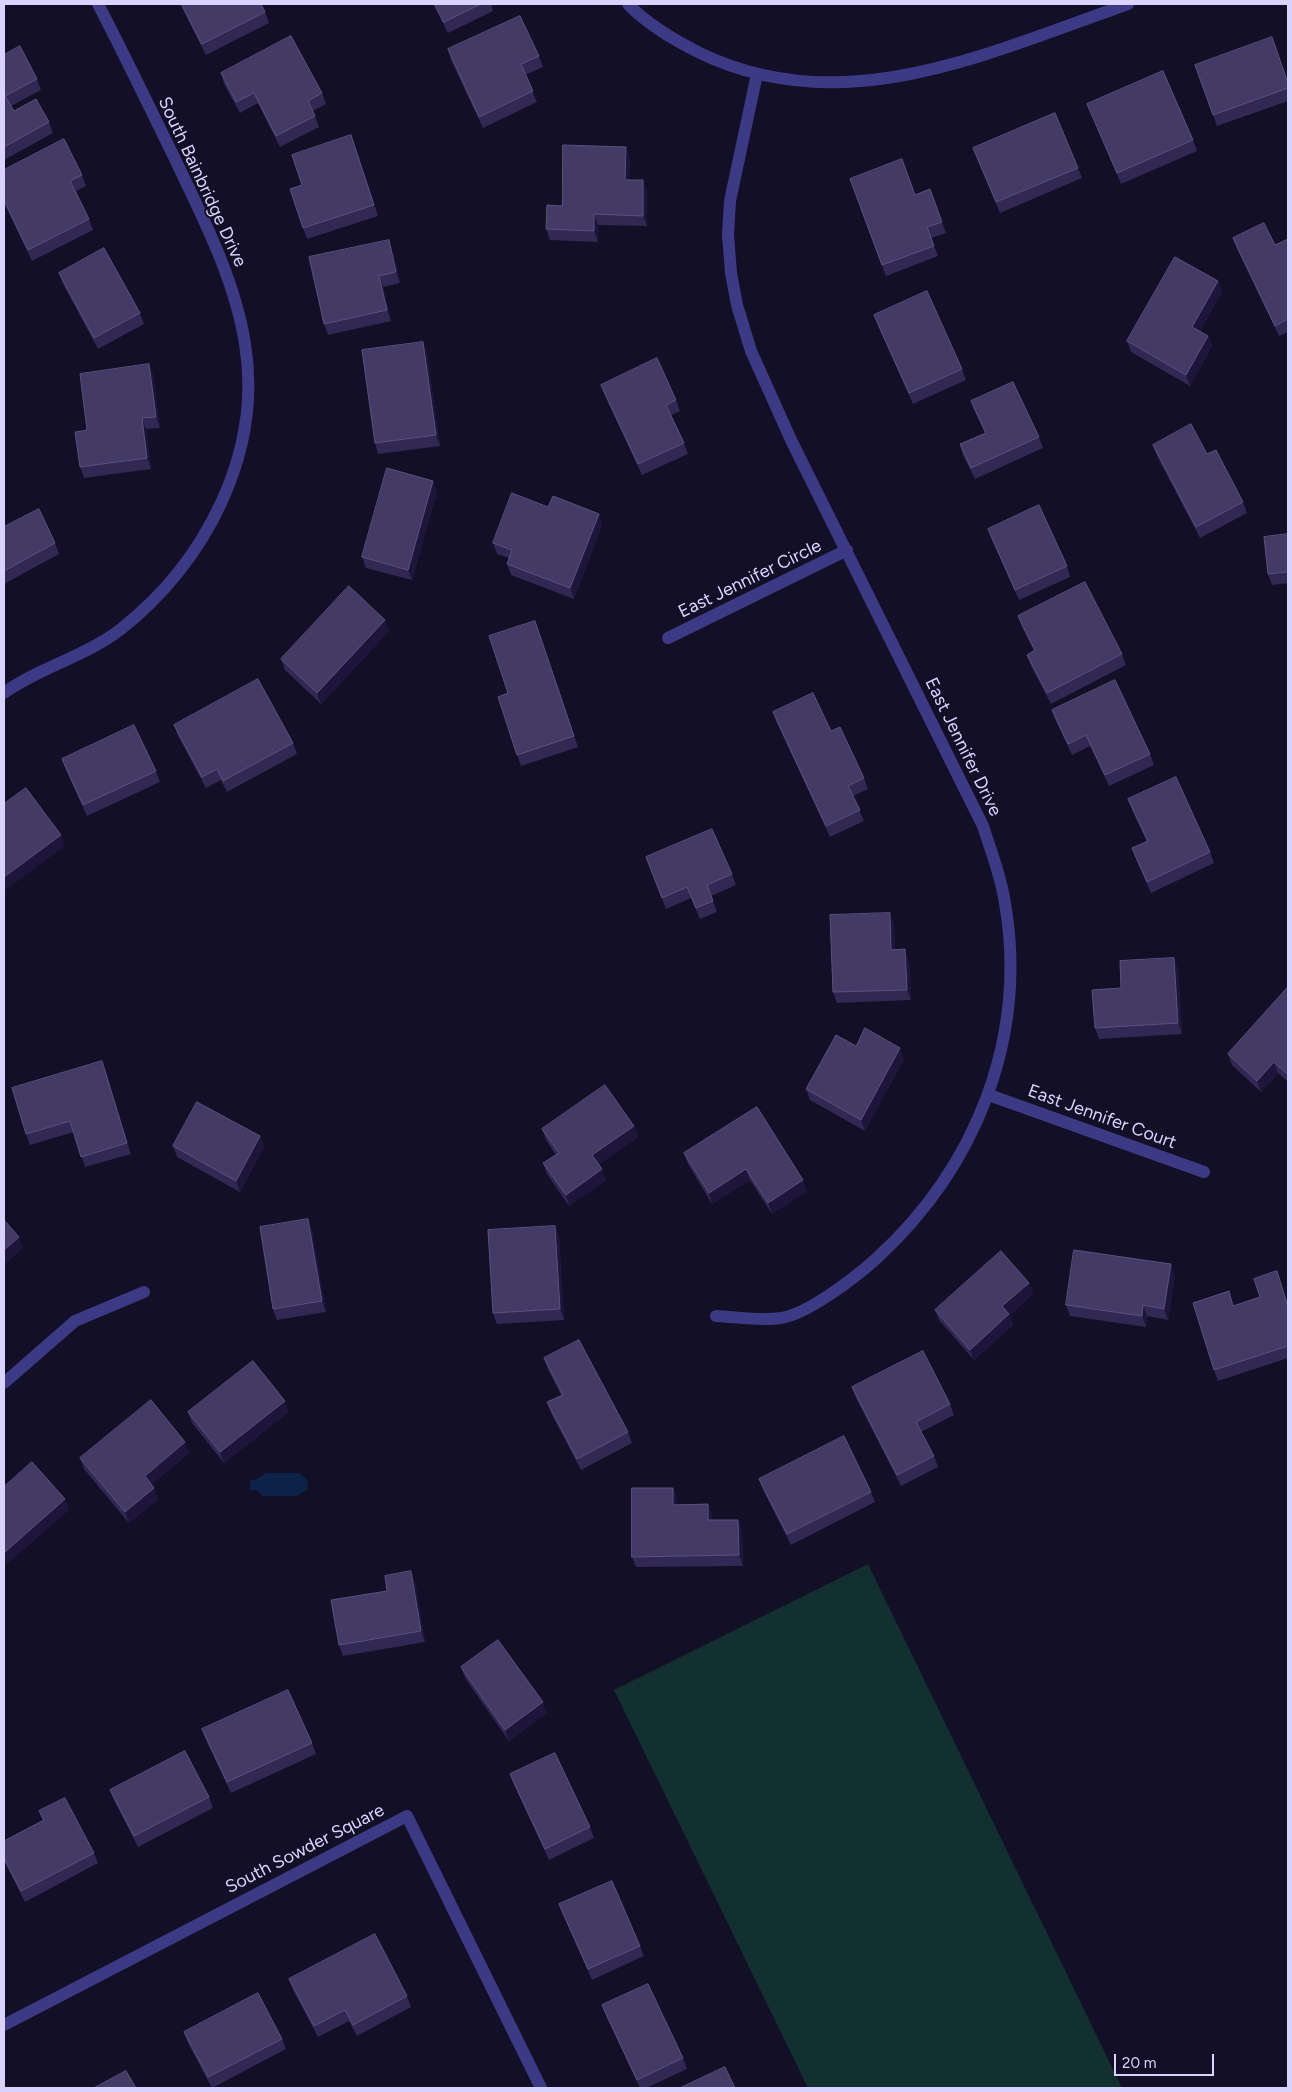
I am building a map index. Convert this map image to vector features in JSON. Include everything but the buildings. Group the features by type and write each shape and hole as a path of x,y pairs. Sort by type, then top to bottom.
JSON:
{"street":[{"name":"South Bainbridge Drive","path":"4,693 24,679 101,643 120,629 166,588 189,559 224,498 237,462 245,423 247,384 246,344 230,284 198,208 98,4"},
{"path":"628,4 684,45 716,60 757,74 790,81 828,82 927,72 1128,4"},
{"name":"East Jennifer Drive","path":"716,1316 782,1318 837,1290 868,1266 895,1241 930,1201 969,1141 989,1095 1001,1048 1009,975 1009,940 1005,903 998,869 983,826 848,550 791,440 751,351 735,297 730,272 728,235 730,201 757,74"},
{"name":"East Jennifer Circle","path":"668,638 848,550"},
{"name":"East Jennifer Court","path":"989,1095 1204,1172"},
{"path":"4,1383 75,1321 144,1292"},
{"name":"South Sowder Square","path":"4,2025 407,1816 541,2088"}],"green space":[{"path":"868,1564 1122,2088 808,2088 614,1690"}],"water":[{"path":"266,1473 300,1473 307,1480 308,1489 297,1496 262,1496 257,1490 250,1490 250,1480 255,1480"}]}
